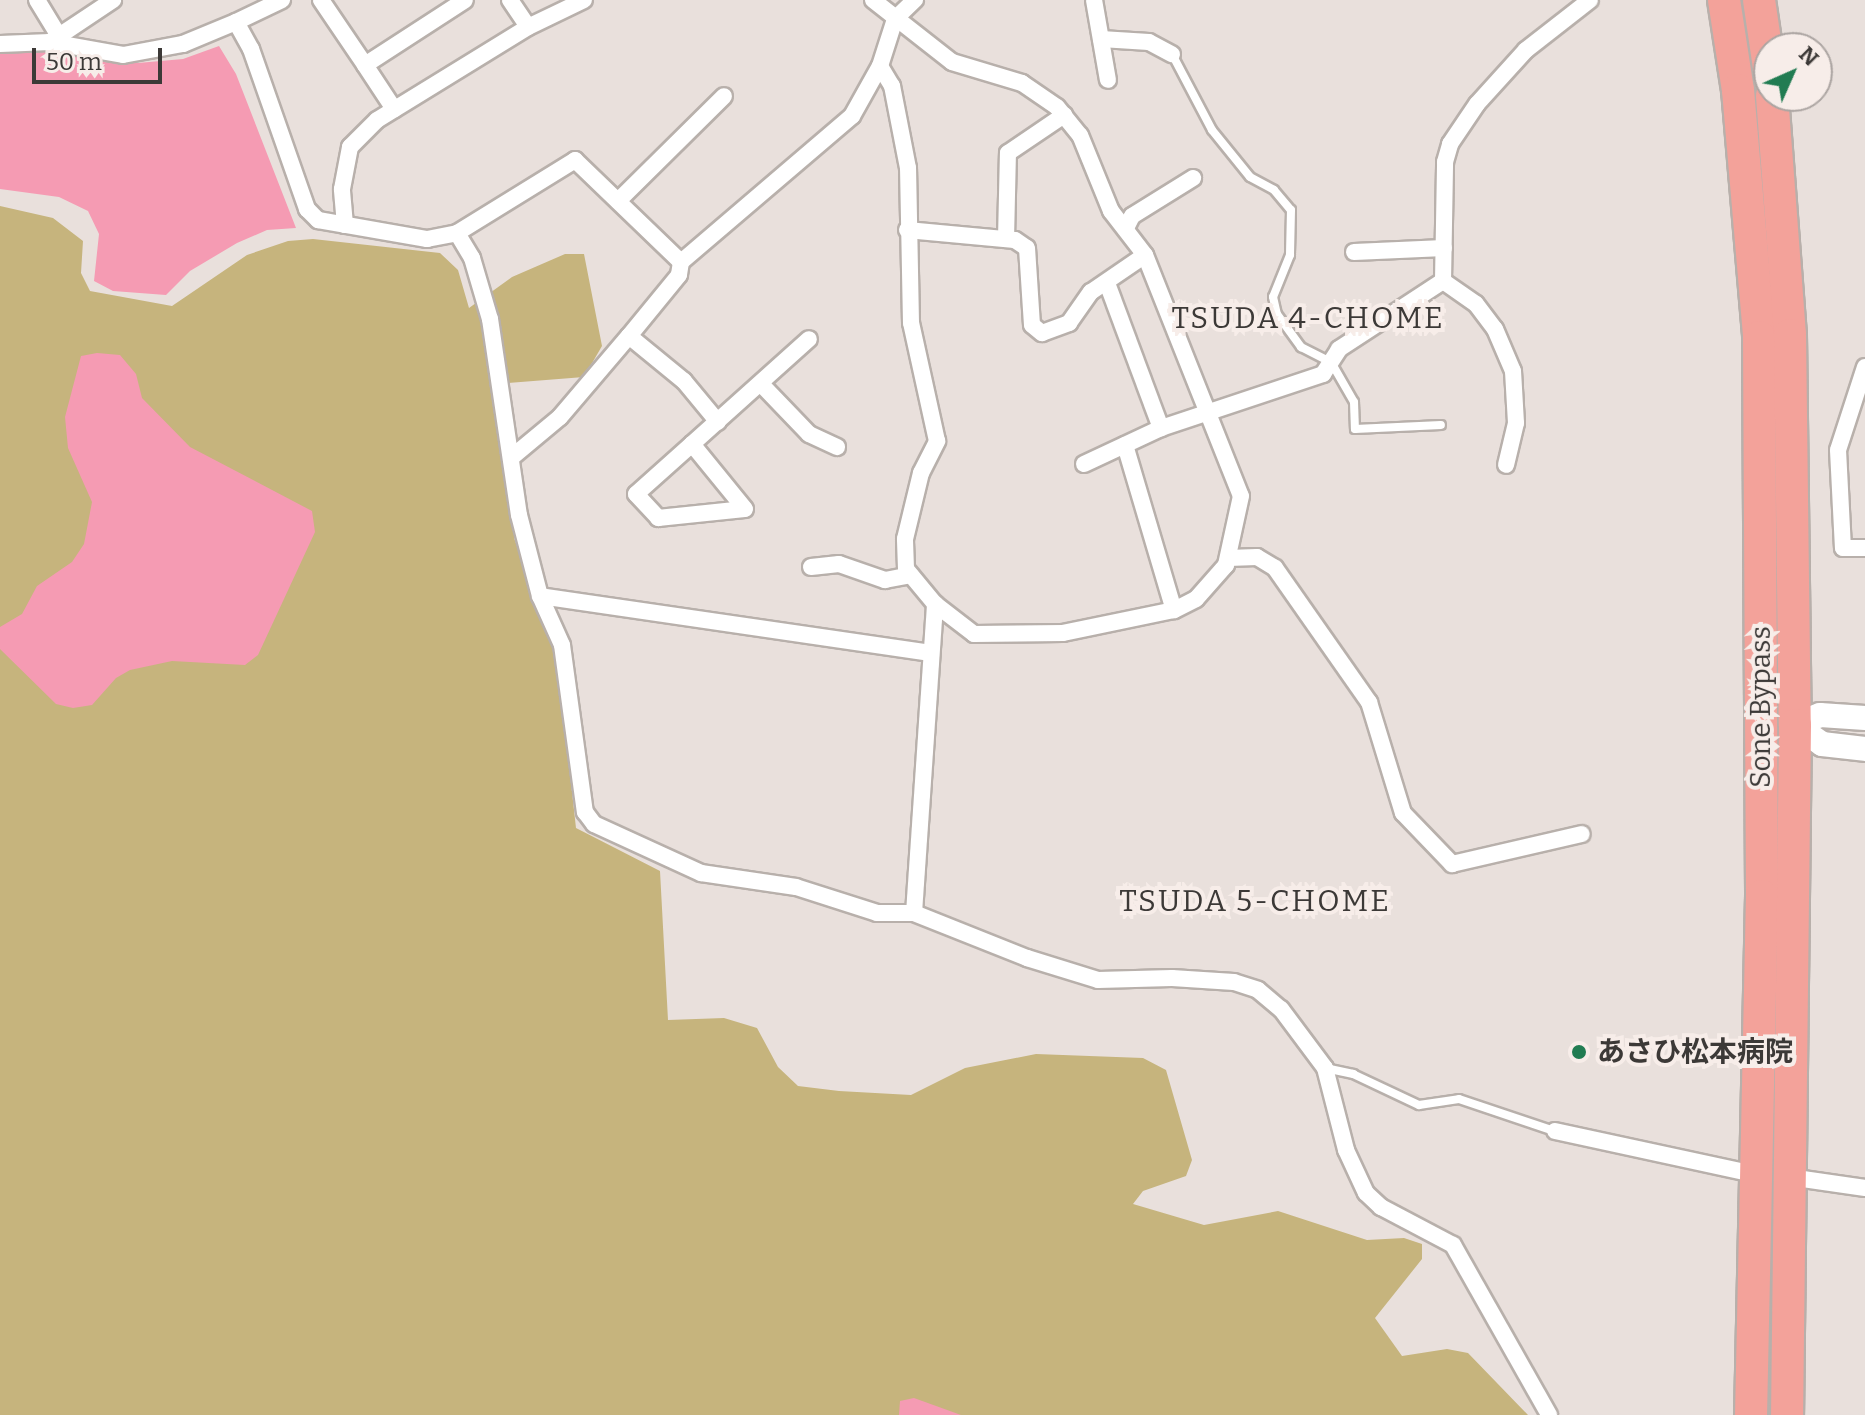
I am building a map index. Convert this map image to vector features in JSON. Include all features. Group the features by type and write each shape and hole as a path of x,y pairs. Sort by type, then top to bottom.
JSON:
{"highway":[{"name":"Sone Bypass","path":"1724,0 1738,90 1759,337 1761,666 1751,1415"},
{"path":"1759,0 1764,32"},
{"name":"Sone Bypass","path":"1773,112 1790,335 1795,725 1787,1415"},
{"path":"1760,786 1776,745 1795,725 1769,696 1761,666"}],"street":[{"path":"37,0 54,39"},
{"path":"54,39 113,0"},
{"path":"0,44 54,39 123,55 183,44 282,0"},
{"path":"321,0 394,109"},
{"path":"365,65 465,0"},
{"path":"510,0 528,27"},
{"path":"345,225 342,189 350,147 394,109 528,27 584,0"},
{"path":"873,0 952,62 1022,83 1064,115 1080,135 1111,211 1127,226 1145,255 1212,413 1241,496 1228,558 1196,599 1174,610 1063,633 974,634 935,604 906,569 905,539 921,473 937,441 911,323 908,168 892,86 880,66"},
{"path":"512,457 560,417 679,275 681,262 852,116 880,66 895,19 915,0"},
{"path":"1094,0 1108,80"},
{"path":"1443,281 1445,162 1450,144 1477,104 1526,50 1590,0"},
{"path":"236,22 251,49 307,209 318,220 427,239 457,233 575,160 681,262"},
{"path":"1101,39 1149,42 1172,54"},
{"path":"618,201 724,96"},
{"path":"1006,239 1008,153 1064,115"},
{"path":"1127,226 1132,216 1193,178"},
{"path":"907,230 1006,239 1027,248 1032,325 1042,333 1069,323 1091,292 1145,255"},
{"path":"457,233 472,258 490,319 519,515 540,596 562,645 585,812 594,824 701,873 796,887 877,913 914,913 1027,958 1098,980 1172,978 1234,982 1258,990 1281,1009 1325,1068 1346,1150 1366,1193 1381,1207 1453,1245 1549,1415"},
{"path":"1354,252 1444,248"},
{"path":"1084,464 1161,428 1323,374 1339,349 1443,281"},
{"path":"1443,281 1476,304 1495,329 1513,371 1516,423 1506,465"},
{"path":"1107,283 1161,428"},
{"path":"629,336 684,381 718,422"},
{"path":"692,444 745,509 658,518 636,494 692,444 762,385 809,339"},
{"path":"1865,367 1838,450 1843,548 1865,548"},
{"path":"762,385 809,434 837,447"},
{"path":"1125,445 1174,610"},
{"path":"1228,558 1257,557 1275,568 1369,702 1403,813 1452,864 1582,834"},
{"path":"811,567 839,564 885,580 911,575"},
{"path":"540,596 930,653"},
{"path":"914,913 935,604"},
{"path":"1794,666 1805,696 1833,714"},
{"path":"1795,725 1833,714 1865,718"},
{"path":"1795,725 1814,740 1865,749"},
{"path":"1794,786 1804,764 1832,745"},
{"path":"1555,1131 1754,1174"},
{"path":"1789,1177 1865,1188"}],"lane":[{"path":"1172,54 1212,130 1250,177 1274,190 1291,210 1290,255 1273,297 1277,314 1301,347 1331,362 1354,402 1355,429 1441,425"},
{"path":"1325,1068 1353,1074 1419,1105 1459,1099 1555,1131"}],"shaded area":[{"path":"219,46 236,74 296,228 267,230 237,243 190,271 166,295 113,291 94,281 99,234 88,211 59,197 0,189 0,52 37,48 138,63 183,59"},
{"path":"0,206 53,218 83,241 81,273 90,291 172,306 247,255 288,241 313,239 440,253 458,270 469,308 512,277 565,254 584,254 602,346 584,377 494,384 495,412 516,506 514,538 556,647 576,828 660,871 668,1020 724,1018 757,1028 778,1067 798,1086 839,1091 911,1095 965,1068 1036,1054 1143,1058 1166,1070 1192,1160 1186,1176 1143,1191 1133,1204 1204,1225 1278,1211 1367,1240 1404,1238 1422,1244 1422,1259 1375,1318 1402,1356 1447,1349 1468,1353 1528,1415 0,1415"},
{"path":"97,353 120,355 136,374 142,398 190,447 312,511 315,532 258,655 245,665 172,661 130,670 116,678 92,705 73,708 56,704 0,649 0,627 22,614 37,586 72,562 84,544 92,502 68,448 65,417 81,356"},
{"path":"914,1398 961,1415 899,1415 900,1401"}],"place":[{"name":"あさひ松本病院","path":"1579,1052"}],"district":[{"name":"TSUDA 4-CHOME","path":"1308,318"},
{"name":"TSUDA 5-CHOME","path":"1255,901"}]}
